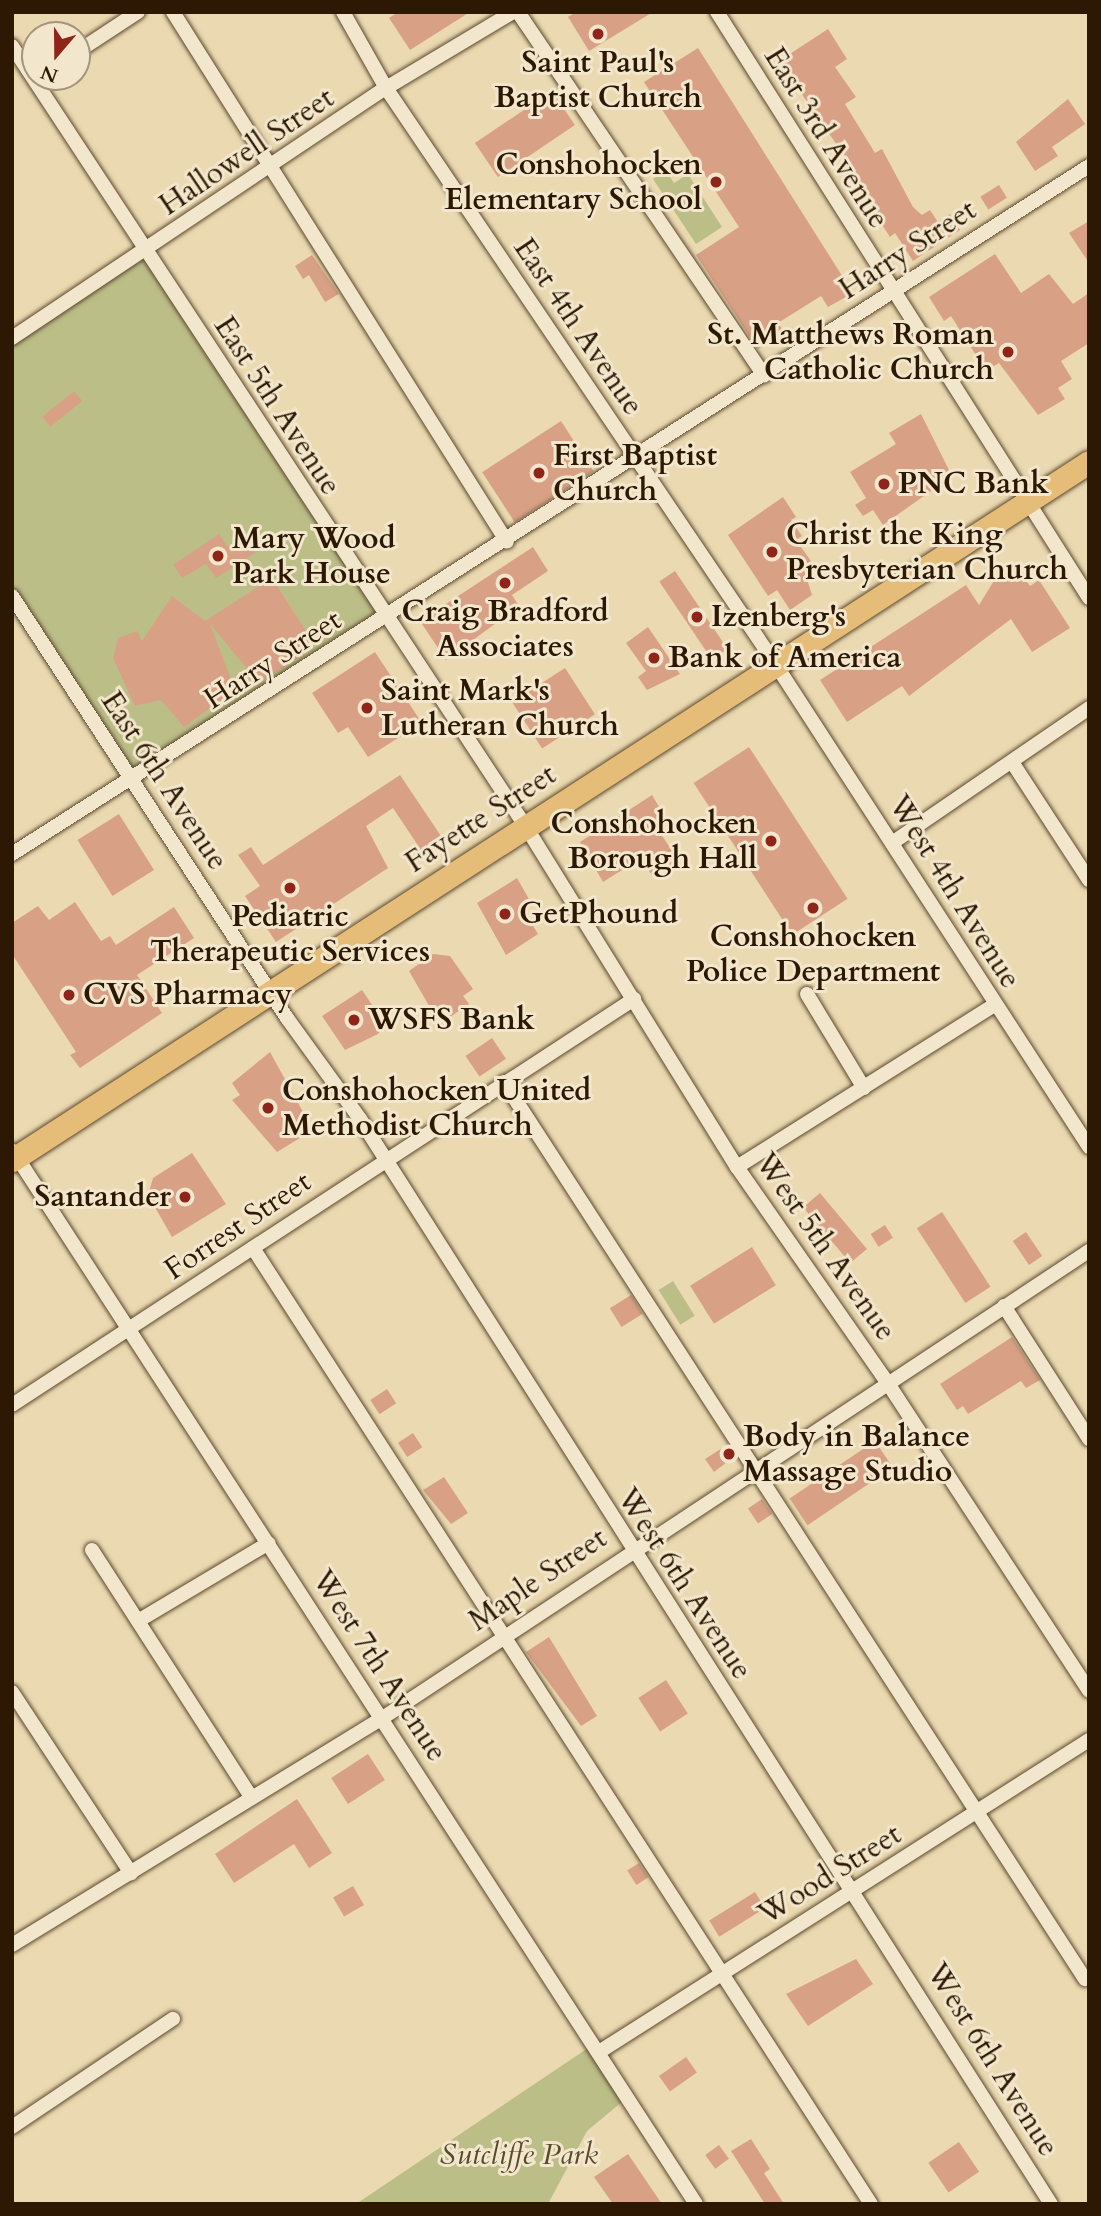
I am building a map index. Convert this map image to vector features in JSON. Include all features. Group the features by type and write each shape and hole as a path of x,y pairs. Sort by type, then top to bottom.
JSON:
{"main road":[{"name":"Fayette Street","path":"14,1155 271,994 1089,462"}],"street":[{"path":"91,43 138,12"},
{"path":"173,12 274,167 507,542"},
{"name":"East 4th Avenue","path":"343,12 386,88 776,665"},
{"path":"515,12 764,375"},
{"name":"Hallowell Street","path":"16,335 274,167 386,88 515,12"},
{"name":"East 3rd Avenue","path":"717,12 1024,503 1089,598"},
{"name":"East 5th Avenue","path":"45,91 145,252 384,620 526,827"},
{"name":"Harry Street","path":"12,854 133,782 1089,166"},
{"path":"12,320 16,335"},
{"name":"East 6th Avenue","path":"12,596 271,994"},
{"name":"West 4th Avenue","path":"776,665 994,1005 1089,1147"},
{"path":"892,843 1089,708"},
{"path":"1012,762 1089,880"},
{"name":"West 5th Avenue","path":"526,827 737,1167 887,1381 1089,1691"},
{"name":"West 6th Avenue","path":"271,994 386,1159 629,1550 855,1891 1051,2204"},
{"path":"807,995 864,1088"},
{"name":"Forrest Street","path":"12,1405 634,999"},
{"path":"737,1167 994,1005"},
{"path":"505,1082 751,1470 1086,1979"},
{"name":"West 7th Avenue","path":"14,1155 132,1328 696,2204"},
{"path":"253,1248 506,1632 722,1975 871,2204"},
{"name":"Maple Street","path":"12,1945 382,1719 629,1550 1089,1251"},
{"path":"1004,1306 1089,1439"},
{"path":"138,1621 269,1542"},
{"path":"92,1550 252,1798"},
{"path":"12,1692 131,1873"},
{"name":"Wood Street","path":"599,2052 1089,1740"},
{"path":"12,2127 173,2019"}],"green space":[{"path":"666,171 674,183 688,174 722,227 696,244 653,179"},
{"path":"145,252 384,619 133,782 12,596 12,338"},
{"path":"673,1281 695,1316 680,1325 659,1290"},
{"name":"Sutcliffe Park","path":"594,2044 628,2097 587,2131 548,2204 356,2204"}],"building":[{"path":"398,12 470,12 410,50 389,18"},
{"name":"Saint Paul's Baptist Church","path":"576,12 653,12 589,51 568,17"},
{"path":"828,29 847,59 835,67 856,97 845,104 875,153 882,149 913,207 922,215 930,210 938,222 950,214 960,230 913,261 895,233 890,237 853,181 859,177 779,61"},
{"name":"Conshohocken Elementary School","path":"698,48 853,293 828,307 821,296 778,323 785,333 758,349 696,255 739,227 644,82"},
{"path":"552,91 575,125 498,177 475,143"},
{"path":"1068,99 1085,124 1052,147 1058,156 1035,171 1016,142"},
{"path":"999,185 1007,198 988,209 980,197"},
{"path":"1089,221 1089,263 1069,233"},
{"path":"995,254 1021,293 1049,274 1073,304 1089,293 1089,343 1061,361 1072,379 1058,388 1065,399 1038,415 999,363 986,371 951,316 944,321 929,297"},
{"path":"312,255 339,294 325,302 309,275 303,279 295,266"},
{"path":"74,391 82,401 50,427 42,417"},
{"path":"921,414 952,476 883,525 873,510 863,516 855,505 866,498 850,472 896,444 889,433"},
{"name":"First Baptist Church","path":"561,421 594,471 515,523 482,472"},
{"name":"Christ the King Presbyterian Church","path":"783,497 796,517 791,520 802,536 796,540 813,564 804,570 812,595 790,610 777,590 768,596 728,535"},
{"name":"Mary Wood Park House","path":"219,534 227,546 246,539 255,553 216,578 206,564 182,578 173,565"},
{"name":"Craig Bradford Associates","path":"533,547 548,571 512,595 519,606 446,660 420,621"},
{"name":"Izenberg's","path":"675,571 728,649 712,660 659,582"},
{"path":"1020,572 1030,586 1039,580 1070,628 1032,652 1011,619 909,696 902,686 847,722 820,680 966,585 979,605 995,579"},
{"path":"272,578 313,642 303,655 259,683 210,624 235,690 184,727 161,700 135,706 113,658 118,638 137,631 142,641 172,596 205,621"},
{"name":"Bank of America","path":"648,627 680,674 647,690 638,677 646,671 626,643"},
{"name":"Saint Mark's Lutheran Church","path":"375,652 422,723 368,757 348,727 338,733 312,693"},
{"path":"565,668 595,714 542,748 512,702"},
{"name":"Conshohocken Borough Hall","path":"749,747 848,899 792,935 694,783"},
{"path":"400,775 441,836 421,850 393,808 366,826 388,868 276,942 245,896 260,886 238,855 251,847 263,865"},
{"path":"652,795 665,817 654,824 680,862 653,877 641,858 603,882 580,842"},
{"path":"119,814 154,870 112,896 77,840"},
{"name":"GetPhound","path":"517,878 529,899 520,904 538,934 506,955 477,903"},
{"path":"75,902 101,941 110,936 116,945 174,907 194,938 137,975 162,1013 80,1068 70,1055 76,1052 12,954 12,923 38,906 49,920"},
{"path":"433,954 450,956 473,989 463,996 469,1004 450,1017 441,1005 432,1011 409,971"},
{"name":"WSFS Bank","path":"362,990 385,1024 378,1034 345,1050 322,1016"},
{"path":"492,1038 506,1059 479,1077 465,1056"},
{"name":"Conshohocken United Methodist Church","path":"270,1052 313,1130 277,1152 232,1100 240,1095 232,1083"},
{"name":"Santander","path":"192,1153 226,1204 172,1237 148,1195 153,1178"},
{"path":"820,1193 867,1249 850,1263 803,1207"},
{"path":"942,1212 990,1287 965,1303 917,1228"},
{"path":"885,1225 893,1238 879,1247 871,1234"},
{"path":"1026,1232 1042,1256 1029,1265 1013,1241"},
{"path":"752,1247 776,1285 714,1324 690,1286"},
{"path":"631,1295 643,1314 621,1327 610,1308"},
{"path":"1012,1337 1040,1380 1026,1388 1021,1381 968,1414 963,1406 957,1410 940,1384"},
{"path":"387,1389 396,1403 379,1414 370,1400"},
{"path":"413,1433 422,1447 407,1457 398,1443"},
{"path":"875,1441 893,1468 808,1525 790,1499"},
{"path":"727,1445 735,1456 714,1472 705,1459"},
{"path":"444,1477 468,1513 451,1524 423,1490"},
{"path":"762,1499 772,1514 758,1523 748,1509"},
{"path":"549,1637 597,1716 581,1726 526,1652"},
{"path":"666,1680 688,1714 660,1732 638,1698"},
{"path":"368,1754 385,1780 348,1804 331,1778"},
{"path":"297,1799 332,1853 309,1868 294,1844 234,1883 215,1854"},
{"path":"639,1863 648,1877 637,1885 627,1871"},
{"path":"353,1886 364,1905 344,1917 333,1898"},
{"path":"755,1892 765,1908 719,1937 709,1921"},
{"path":"856,1959 873,1984 808,2026 786,1994"},
{"path":"686,2057 697,2073 670,2091 659,2076"},
{"path":"751,2139 770,2169 764,2173 784,2204 765,2204 731,2151"},
{"path":"959,2142 979,2172 948,2193 928,2163"},
{"path":"719,2145 729,2159 715,2169 705,2155"},
{"path":"628,2154 662,2204 613,2204 594,2177"}],"place":[{"name":"Saint Paul's Baptist Church","path":"598,34"},
{"name":"Conshohocken Elementary School","path":"716,182"},
{"name":"St. Matthews Roman Catholic Church","path":"1008,352"},
{"name":"First Baptist Church","path":"539,473"},
{"name":"PNC Bank","path":"884,484"},
{"name":"Christ the King Presbyterian Church","path":"772,552"},
{"name":"Mary Wood Park House","path":"218,556"},
{"name":"Craig Bradford Associates","path":"505,583"},
{"name":"Izenberg's","path":"697,617"},
{"name":"Bank of America","path":"654,658"},
{"name":"Saint Mark's Lutheran Church","path":"367,708"},
{"name":"Conshohocken Borough Hall","path":"771,841"},
{"name":"Pediatric Therapeutic Services","path":"290,888"},
{"name":"Conshohocken Police Department","path":"813,908"},
{"name":"GetPhound","path":"505,914"},
{"name":"CVS Pharmacy","path":"69,995"},
{"name":"WSFS Bank","path":"354,1020"},
{"name":"Conshohocken United Methodist Church","path":"268,1108"},
{"name":"Santander","path":"185,1197"},
{"name":"Body in Balance Massage Studio","path":"729,1454"}]}
